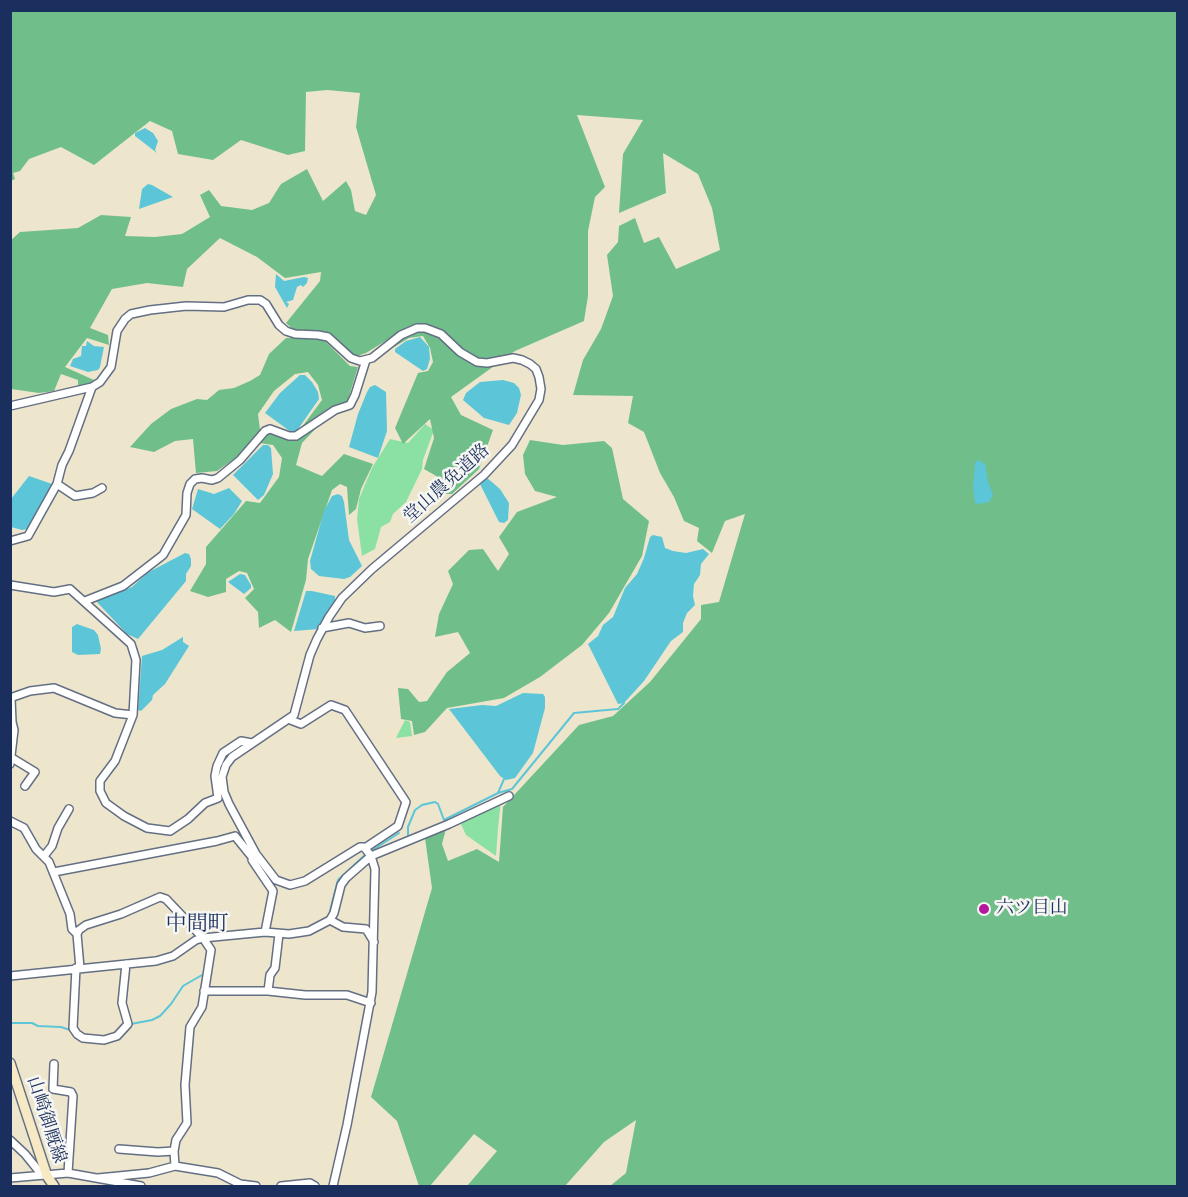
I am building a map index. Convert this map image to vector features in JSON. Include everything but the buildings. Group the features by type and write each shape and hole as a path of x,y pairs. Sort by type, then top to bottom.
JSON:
{"main road":[{"name":"山崎御厩線","path":"10,1063 44,1175 54,1186"}],"street":[{"path":"10,406 92,387 107,375 113,360 117,331 125,318 131,314 150,310 224,306 248,300 260,300 266,303 279,325 286,331 328,337 351,358 366,360 350,405 335,410 296,436 289,436 270,429 265,431 240,460 218,478 195,479 190,484 187,493 186,515 163,555 123,586 85,601"},
{"name":"堂山農免道路","path":"291,717 310,655 322,628 342,597 501,458 539,400 542,383 536,369 522,360 513,358 487,363 477,362 460,352 441,334 425,328 417,328 401,334 379,353 366,360"},
{"path":"10,541 28,536 57,484 92,387"},
{"path":"57,484 75,496 93,493 102,488"},
{"path":"10,585 54,592 70,589 131,644 136,660 133,715 115,761 100,781 100,791 106,803 124,816 147,828 170,831 188,819 205,803 218,798 215,776 223,753 241,741 252,743"},
{"path":"322,628 349,623 365,628 380,626"},
{"path":"26,786 35,772 11,761 14,730 11,698 30,691 54,688 115,713 133,715"},
{"path":"10,976 166,959 203,938 265,932 279,934 309,931 330,920 341,885 368,852 398,826 406,802 345,710 332,705 301,724 291,717 232,757 225,765 222,777 224,792 254,855 252,860 273,891 265,932"},
{"path":"368,852 449,824 509,796"},
{"path":"44,856 52,846 58,828 69,809"},
{"path":"10,821 24,828 36,849 44,856 54,872 70,914 72,929 77,934"},
{"path":"54,872 218,842 236,836 276,880 290,885 305,881 360,847 368,852 375,869 374,970 371,1003 333,1186"},
{"path":"126,964 122,1003 128,1024 117,1036 104,1040 83,1038 75,1031 77,934 86,925 121,914 160,897 166,899 203,938 211,950 202,1007 190,1027 185,1084 187,1123 176,1140 175,1166"},
{"path":"330,920 343,927 366,929 374,942"},
{"path":"268,991 270,975 275,968 279,934"},
{"path":"204,991 347,995 371,1003"},
{"path":"54,1064 53,1089 71,1092 73,1096 68,1173"},
{"path":"10,1140 44,1175"},
{"path":"119,1149 174,1151"},
{"path":"98,1178 149,1173 175,1166 208,1170 240,1184 256,1186"},
{"path":"10,1178 68,1173 141,1186"},
{"path":"281,1186 310,1183 315,1186"}],"green space":[{"path":"11,11 1177,11 1177,1186 610,1186 626,1173 636,1120 604,1142 565,1186 467,1186 497,1151 474,1134 430,1186 419,1186 397,1121 371,1097 432,888 425,838 446,829 442,844 448,861 477,849 499,862 503,807 579,725 613,716 650,682 701,619 701,605 719,602 745,514 725,521 712,553 697,541 699,528 684,521 660,473 644,432 628,423 633,396 573,395 583,360 601,329 613,296 607,255 618,242 619,226 635,218 644,243 659,237 676,269 720,250 712,208 698,174 663,153 666,193 619,213 623,154 643,120 577,115 605,187 595,197 588,231 588,296 584,321 515,351 451,397 461,415 493,430 479,469 452,494 440,494 438,477 424,469 434,438 430,419 403,444 395,428 418,373 428,371 433,362 430,348 423,336 409,338 394,347 387,340 366,353 354,357 328,334 296,332 286,323 320,281 321,272 285,278 257,257 220,238 187,269 183,287 147,283 112,289 90,328 108,335 109,345 87,338 65,367 94,380 88,385 78,386 78,380 61,374 54,391 39,393 11,389 10,241 20,232 78,228 101,215 131,217 125,236 155,237 182,234 210,217 200,195 209,190 221,206 252,210 269,203 281,184 307,169 323,201 346,181 351,190 355,211 366,215 376,195 356,127 360,93 327,90 306,92 305,151 288,155 241,140 213,160 178,154 172,131 150,121 94,165 61,147 29,159 20,171 13,173 15,179 11,181"},
{"path":"309,337 324,340 350,366 358,367 347,403 299,431 322,400 318,385 308,372 295,374 274,391 258,414 260,430 237,457 217,471 196,473 193,439 175,441 154,452 130,447 151,424 171,409 197,399 207,400 219,390 234,388 260,375 269,354 286,338"},
{"path":"323,421 302,443 296,465 322,476 344,454 373,464 361,489 356,509 349,515 347,487 340,484 332,490 308,559 306,580 291,632 275,620 259,628 258,612 245,598 254,589 247,573 239,571 226,579 226,592 208,597 190,591 206,564 206,547 246,501 260,503 279,477 282,458 273,445 259,443 268,433 293,438"},
{"path":"425,424 434,430 422,469 406,502 393,514 390,522 381,527 375,549 362,556 357,519 359,499 372,468 390,439 408,443"},
{"path":"530,440 563,445 604,441 612,448 623,499 649,521 642,556 609,613 582,645 540,677 504,698 447,708 425,732 414,735 412,721 401,719 398,688 408,689 419,702 427,701 447,672 470,653 458,632 435,637 439,614 453,584 448,571 469,550 483,549 498,571 509,554 499,537 517,512 557,497 535,491 525,474 523,455"},
{"path":"405,720 410,722 412,736 396,738"},
{"path":"501,801 496,856 466,835 460,822"}],"water":[{"path":"145,128 153,133 158,141 155,150 157,153 135,136 135,133"},
{"path":"148,184 173,197 139,209 142,189"},
{"path":"276,274 284,281 308,278 303,287 301,285 297,287 293,300 286,302 289,304 287,308 275,287"},
{"path":"420,337 429,347 430,359 427,369 423,371 395,352 395,349 406,341"},
{"path":"87,341 94,346 104,347 100,367 98,370 88,372 70,366 73,359 81,356 82,346 86,346"},
{"path":"300,375 305,375 312,382 319,399 296,432 291,432 265,413 280,393"},
{"path":"503,380 514,383 521,395 517,413 509,425 484,418 463,400 466,393 480,382"},
{"path":"375,385 386,392 387,431 378,458 349,447 367,392"},
{"path":"263,445 271,448 273,474 264,495 258,500 233,475"},
{"path":"978,460 985,464 993,495 989,502 978,504 975,503 973,487 975,463"},
{"path":"29,476 55,485 31,528 22,530 11,527 11,499"},
{"path":"486,477 500,489 509,503 508,520 504,523 499,522 479,482"},
{"path":"229,488 242,501 220,529 192,509 198,489 214,494"},
{"path":"338,494 342,496 344,502 349,540 362,566 350,577 344,579 319,576 311,569 310,561 324,511 332,496"},
{"path":"653,535 662,537 665,548 673,551 686,553 703,549 709,554 701,564 700,575 694,584 695,605 687,613 683,623 683,632 671,641 644,681 624,703 618,704 588,644 598,636 603,625 613,617 625,588 637,574 650,537"},
{"path":"185,553 189,554 191,559 186,581 138,639 127,634 96,601 132,587 147,573"},
{"path":"240,574 245,575 251,585 251,588 244,594 228,582"},
{"path":"306,591 335,596 335,601 319,629 294,631"},
{"path":"77,624 94,630 98,635 100,654 78,655 72,652 72,627"},
{"path":"183,637 183,642 189,646 165,684 141,711 138,710 142,656 162,650"},
{"path":"523,693 543,694 545,708 533,753 515,778 506,780 500,776 449,709 482,705 496,706"}],"waterway":[{"path":"408,837 408,827 415,810 422,805 435,802 438,804 444,820 498,793 512,789 574,713 618,709 624,703"},
{"path":"498,793 504,779"},
{"path":"371,851 399,833"},
{"path":"330,911 338,880 366,854"},
{"path":"131,1024 160,1016 183,986 202,975"},
{"path":"10,1023 32,1023 73,1031"},
{"path":"93,1036 105,1036"}],"place":[{"name":"六ツ目山","path":"984,909"}],"district":[{"name":"中間町","path":"197,925"}]}
